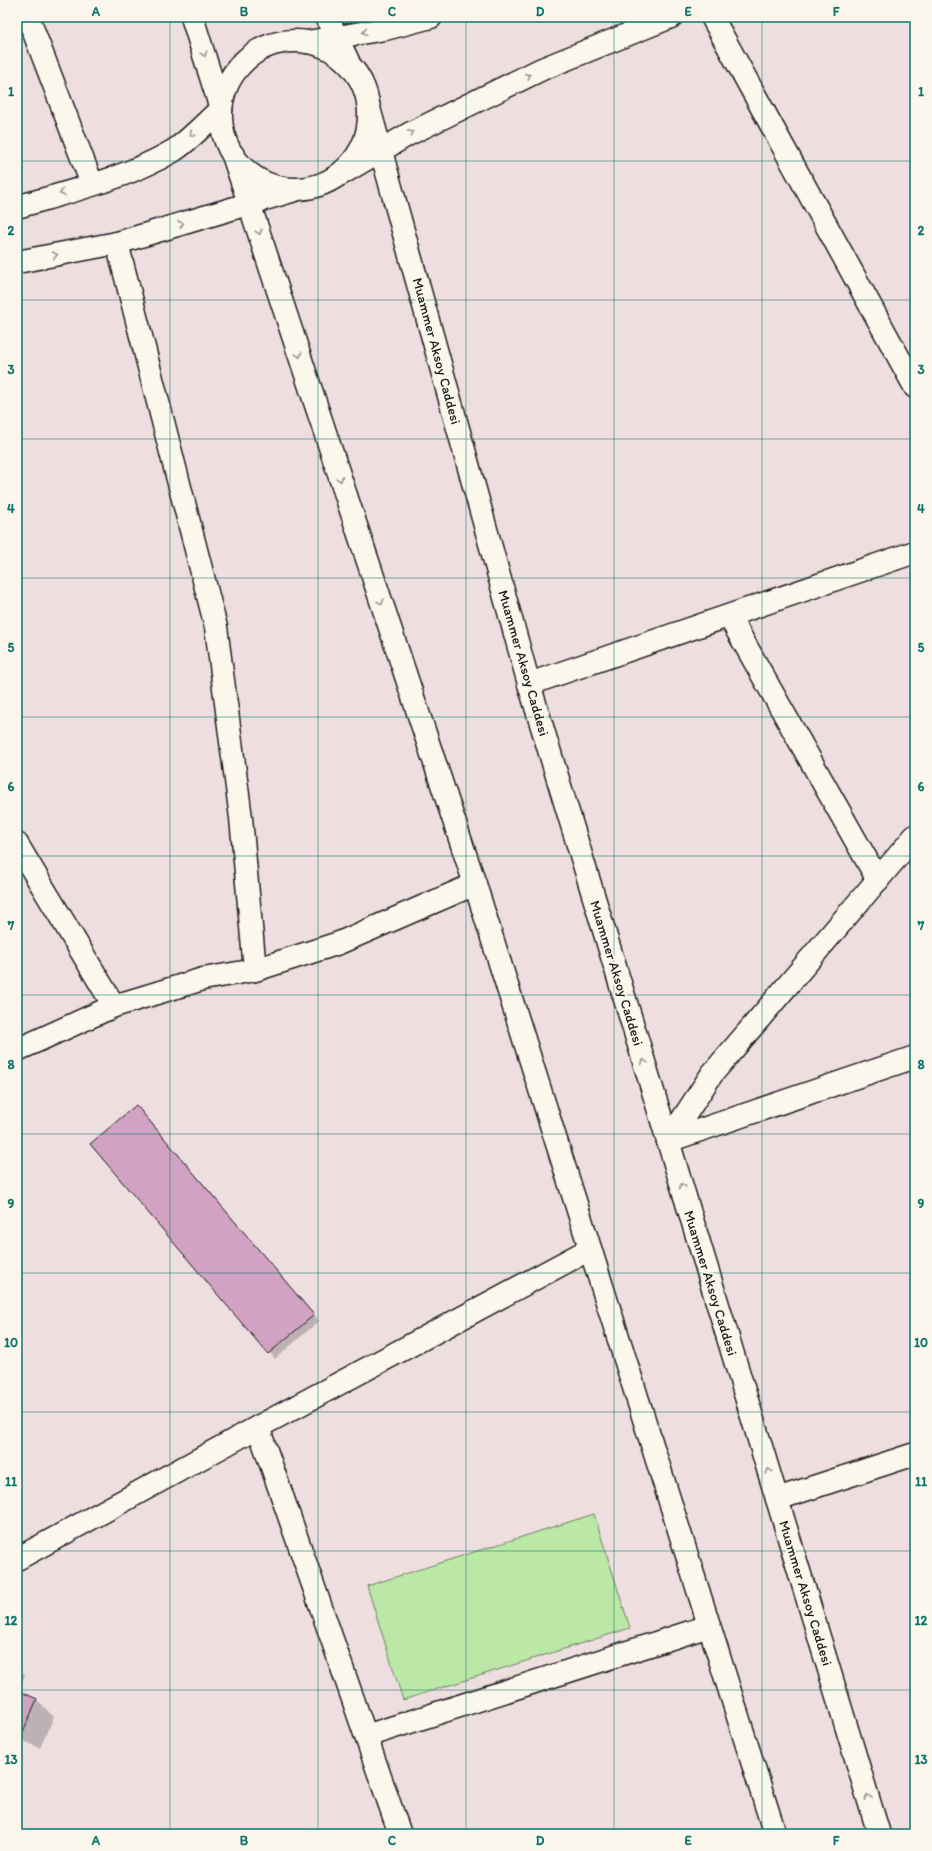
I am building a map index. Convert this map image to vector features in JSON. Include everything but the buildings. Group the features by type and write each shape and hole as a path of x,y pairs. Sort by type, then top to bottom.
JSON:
{"street":[{"path":"28,17 92,184"},
{"path":"192,17 221,109 224,133 233,155 475,884 775,1834"},
{"path":"326,17 349,64 363,84 369,108 368,133 358,156 341,174"},
{"path":"17,207 92,184 136,168 173,150 221,109 228,85 232,78 241,65 260,50 282,42 307,42 385,29 431,17"},
{"path":"17,262 117,243 296,190 320,186 409,134 542,70 672,17"},
{"path":"712,17 915,387"},
{"path":"307,42 330,50 349,64"},
{"name":"Muammer Aksoy Caddesi","path":"369,108 529,684 879,1834"},
{"path":"233,155 249,174 271,186 296,190"},
{"path":"117,243 216,627 241,818 255,970"},
{"path":"529,684 915,552"},
{"path":"729,616 878,880"},
{"path":"668,1141 712,1074 915,836"},
{"path":"17,844 114,1006"},
{"path":"17,1050 114,1006 203,979 255,970 339,943 475,884"},
{"path":"668,1141 915,1057"},
{"path":"17,1559 258,1427 590,1249"},
{"path":"258,1427 400,1834"},
{"path":"777,1499 915,1454"},
{"path":"366,1736 709,1626"}],"green space":[{"path":"594,1514 630,1628 403,1700 367,1586"}]}
